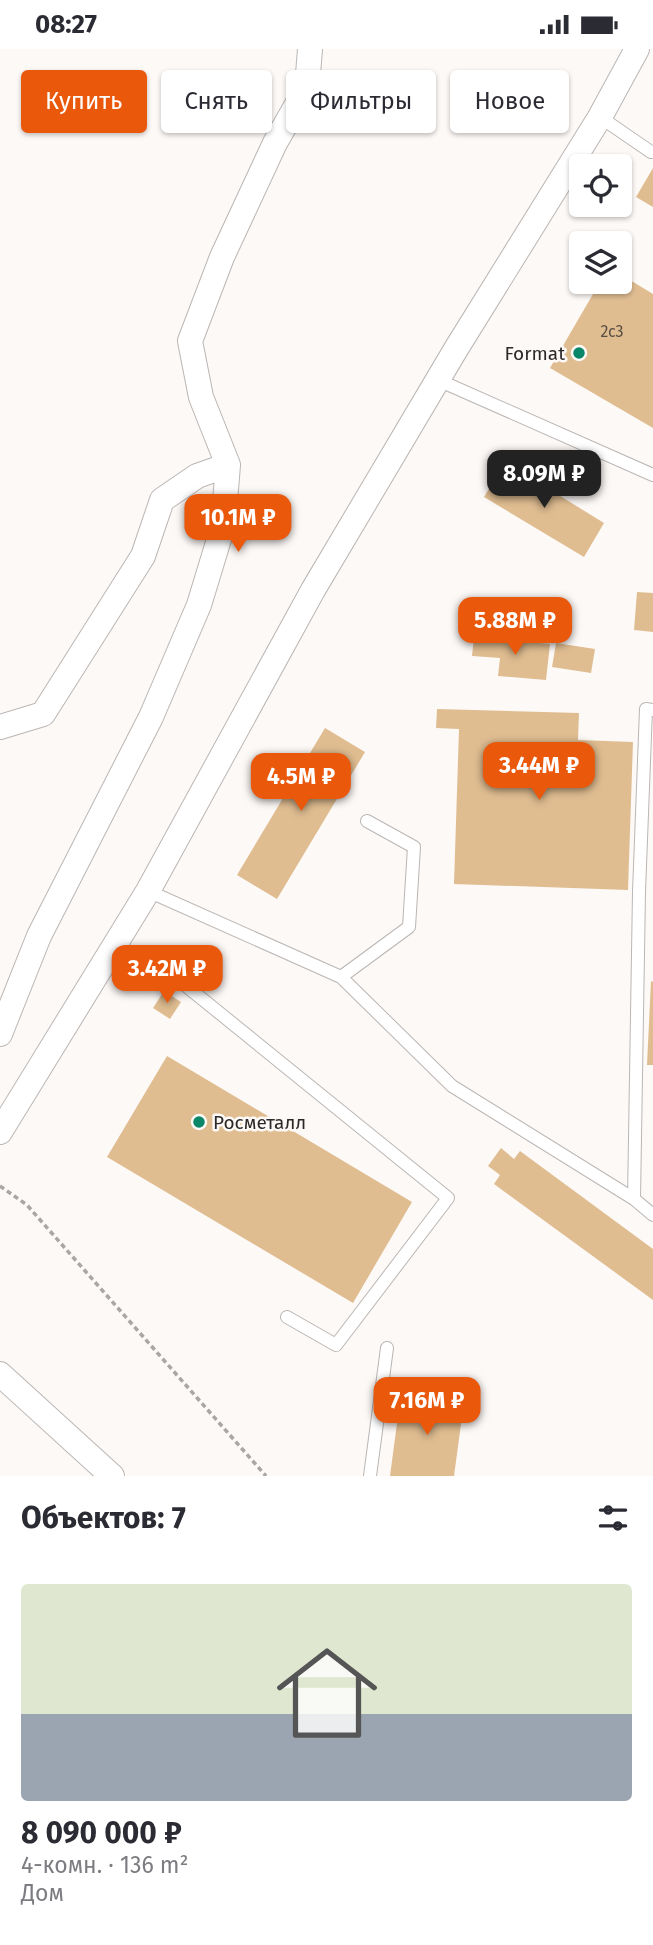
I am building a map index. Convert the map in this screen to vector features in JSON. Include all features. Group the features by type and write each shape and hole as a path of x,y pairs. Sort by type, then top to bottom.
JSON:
{"street":[{"path":"0,1034 39,936 151,717 199,605 223,526 228,465 201,397 190,341 222,257 275,143 307,87 310,49"},
{"path":"0,1132 110,956 313,590 600,117 637,49"},
{"path":"0,727 43,714 143,556 162,500 197,476 228,465"},
{"path":"0,1374 112,1476"}],"lane":[{"path":"600,117 651,152"},
{"path":"438,380 653,475"},
{"path":"635,1199 639,892 646,709 653,710"},
{"path":"341,977 409,927 414,847 367,821"},
{"path":"148,891 341,977 452,1086 635,1199 653,1215"},
{"path":"110,956 180,981 448,1198 336,1345 286,1317"},
{"path":"370,1476 387,1348"}],"path":[{"path":"0,1186 27,1205 266,1476"}],"building":[{"path":"653,168 653,207 636,197"},
{"path":"632,281 653,294 653,428 550,368 593,294 632,294"},
{"path":"505,462 604,523 584,557 484,497"},
{"path":"637,592 653,593 653,632 634,630"},
{"path":"474,637 550,644 546,680 498,676 500,658 472,656"},
{"path":"556,643 595,649 591,673 552,667"},
{"path":"437,709 579,713 578,740 633,742 628,890 454,884 459,729 436,728"},
{"path":"325,728 365,752 277,899 237,875"},
{"path":"651,981 653,1065 647,1065"},
{"path":"164,991 181,1002 170,1019 153,1008"},
{"path":"167,1056 412,1202 353,1303 107,1157"},
{"path":"501,1148 514,1159 520,1151 653,1249 653,1300 494,1184 500,1175 488,1166"},
{"path":"401,1393 464,1402 454,1476 390,1476"}],"place":[{"name":"Format","path":"579,353"},
{"name":"Росметалл","path":"199,1122"}]}
